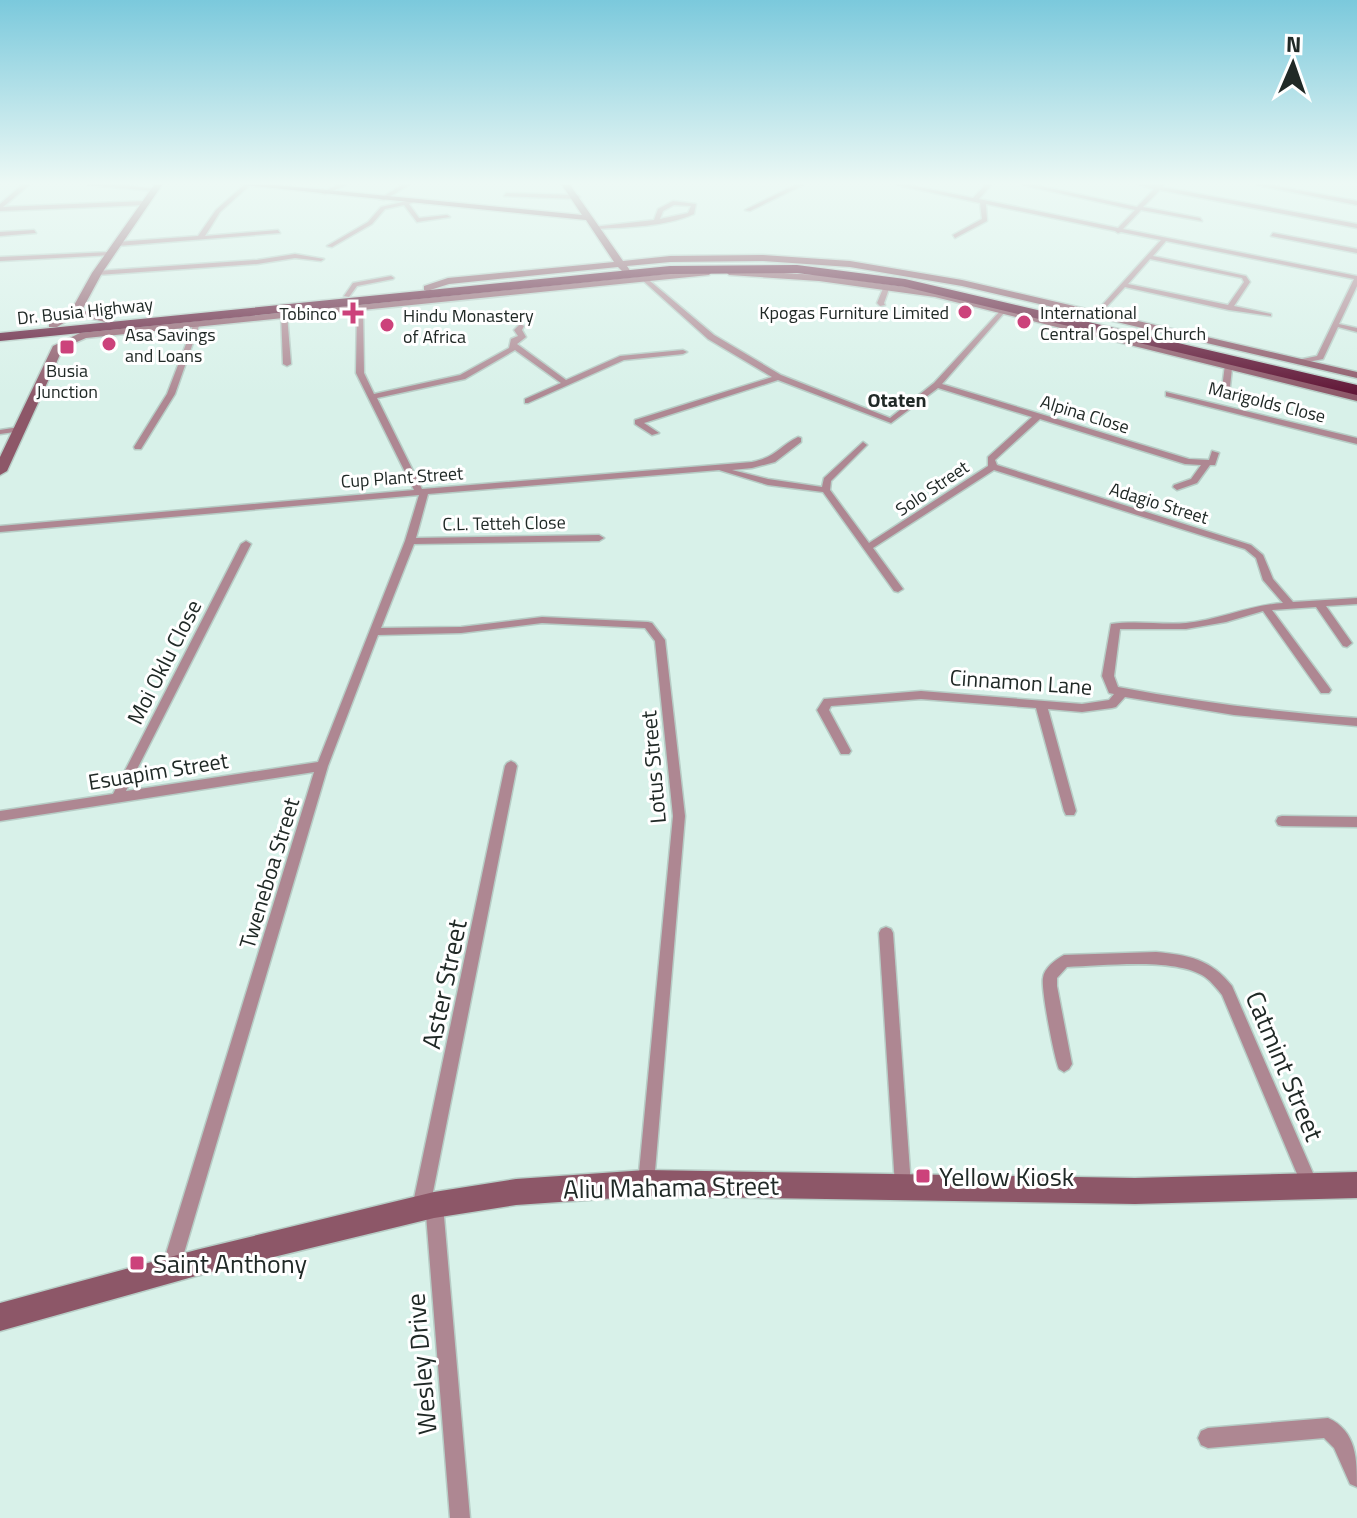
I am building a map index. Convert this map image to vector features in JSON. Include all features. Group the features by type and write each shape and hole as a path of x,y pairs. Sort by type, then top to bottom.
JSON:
{"highway":[{"name":"Dr. Busia Highway","path":"4,334 101,320 350,303 427,288 626,268 699,263 792,265 886,276 978,292 1354,385"},
{"name":"Dr. Busia Highway","path":"4,334 350,303 489,288 626,268 817,271 928,287 1229,362 1354,385"},
{"path":"350,303 380,304"},
{"path":"4,334 45,338 58,346"}],"street":[{"path":"0,259 70,256"},
{"path":"53,325 76,311 109,256"},
{"path":"97,273 257,262 295,256 321,259"},
{"path":"617,256 626,268 711,337 778,377 891,421 937,385 1003,311"},
{"path":"1242,256 1357,279 1352,299 1320,357 1301,362"},
{"path":"1097,314 1148,257 1244,277 1247,282 1229,308"},
{"name":"Dr. Busia Highway","path":"626,268 641,261 763,258 886,276 1097,314 1331,369 1354,385"},
{"name":"Dr. Busia Highway","path":"380,304 626,268 886,276 1003,311 1040,317"},
{"path":"882,305 886,276"},
{"path":"391,278 355,284 350,303 360,373 422,491"},
{"path":"1123,285 1269,315"},
{"path":"0,471 58,346 98,332 284,314 350,303"},
{"path":"76,311 101,320"},
{"path":"284,314 287,364"},
{"path":"138,447 171,394 197,323"},
{"path":"1336,325 1357,330"},
{"path":"371,397 462,377 489,364 513,345 522,337 518,330 520,326"},
{"path":"513,345 562,383 568,383"},
{"path":"528,401 623,358 683,352"},
{"path":"1320,357 1331,369"},
{"path":"1225,396 1229,362"},
{"path":"655,433 638,422 778,377"},
{"name":"Alpina Close","path":"937,385 1179,460 1206,465"},
{"name":"Marigolds Close","path":"1169,394 1357,441"},
{"name":"Solo Street","path":"869,547 993,467 989,462 991,459 1037,417"},
{"path":"0,432 19,429"},
{"name":"Cup Plant Street","path":"0,529 702,468 723,470 776,457 786,446 798,440"},
{"path":"863,445 827,480 826,490 898,589"},
{"path":"1177,487 1194,481 1206,465 1217,458 1215,453"},
{"name":"Adagio Street","path":"993,467 1248,547 1260,557 1268,580 1289,603"},
{"path":"723,470 768,482 826,490"},
{"name":"Tweneboa Street","path":"169,1273 322,766 410,541 422,491"},
{"name":"C.L. Tetteh Close","path":"410,541 599,538"},
{"name":"Moi Oklu Close","path":"117,798 246,544"},
{"path":"1123,692 1109,684 1109,653 1115,626 1186,626 1289,603 1357,601"},
{"path":"1319,604 1347,643"},
{"path":"1265,607 1325,690"},
{"name":"Lotus Street","path":"375,632 461,630 542,620 602,621 648,625 660,640 679,816 646,1183"},
{"name":"Cinnamon Lane","path":"845,751 823,710 828,702 921,695 1103,707 1123,692 1206,707 1357,722"},
{"path":"1041,704 1070,811"},
{"name":"Esuapim Street","path":"0,816 322,766"},
{"name":"Aster Street","path":"427,1208 511,766"},
{"path":"1282,821 1357,822"},
{"path":"886,933 903,1186"},
{"name":"Catmint Street","path":"1064,1064 1050,986 1050,976 1064,961 1186,963 1205,969 1227,991 1311,1187"},
{"name":"Aliu Mahama Street","path":"0,1317 169,1273 196,1263 427,1208 516,1192 646,1183 1135,1191 1357,1185"},
{"name":"Wesley Drive","path":"427,1208 460,1518"},
{"path":"1208,1438 1328,1428 1341,1441 1357,1477"}],"place":[{"name":"Kpogas Furniture Limited","path":"965,312"},
{"name":"Tobinco","path":"353,313"},
{"name":"International Central Gospel Church","path":"1024,322"},
{"name":"Hindu Monastery of Africa","path":"387,325"},
{"name":"Asa Savings and Loans","path":"109,344"},
{"name":"Busia Junction","path":"67,347"},
{"name":"Yellow Kiosk","path":"923,1176"},
{"name":"Saint Anthony","path":"137,1263"}],"district":[{"name":"Otaten","path":"897,399"}]}
